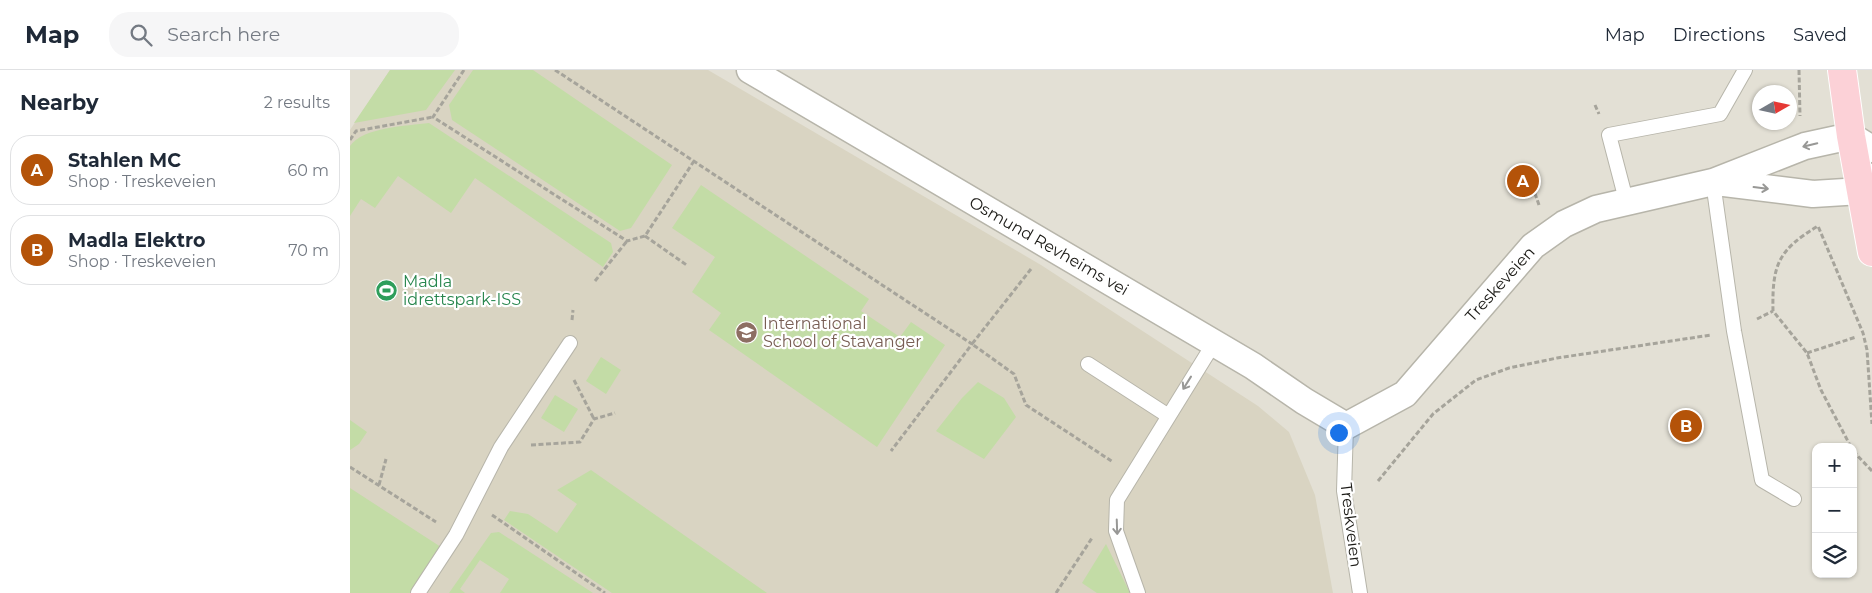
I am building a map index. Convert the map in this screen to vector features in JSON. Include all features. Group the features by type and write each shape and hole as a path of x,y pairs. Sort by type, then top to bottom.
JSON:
{"main road":[{"path":"1842,70 1861,142 1867,184 1872,252"}],"street":[{"name":"Osmund Revheims vei","path":"750,70 1253,366 1304,401 1346,426"},
{"name":"Treskeveien","path":"1346,426 1405,394 1533,246 1572,220 1596,209 1626,200 1713,182 1805,146 1861,142"},
{"name":"Treskeveien","path":"1713,182 1813,194 1867,184"}],"lane":[{"path":"1626,200 1609,136 1720,114 1745,70"},
{"path":"1713,182 1734,331 1762,480 1794,499"},
{"path":"418,593 456,535 501,447 570,343"},
{"path":"1138,593 1116,531 1117,500 1167,415 1214,343"},
{"path":"1088,364 1167,415"},
{"name":"Treskveien","path":"1346,426 1344,491 1360,593"}],"path":[{"path":"433,117 464,70"},
{"path":"555,70 972,344 1014,374 1026,406 1132,474"},
{"path":"1800,70 1800,122"},
{"path":"350,140 356,131 433,117 627,241"},
{"path":"595,281 627,241 645,236 694,162"},
{"path":"1530,179 1541,210"},
{"path":"1849,443 1821,390 1807,353 1773,311 1775,269 1786,251 1800,238 1818,226 1863,333 1867,350 1872,424"},
{"path":"645,236 688,266"},
{"path":"892,451 1032,268"},
{"path":"1378,481 1433,414 1452,397 1476,380 1509,368 1557,358 1617,351 1734,331 1773,311"},
{"path":"1807,353 1856,337"},
{"path":"562,357 594,419"},
{"path":"501,447 580,442 594,419 615,413"},
{"path":"1857,455 1872,471"},
{"path":"379,485 386,460"},
{"path":"350,467 456,535"},
{"path":"1056,593 1117,500"},
{"path":"474,502 605,593"}],"shaded area":[{"name":"International School of Stavanger","path":"390,70 708,70 1041,265 1258,406 1289,432 1315,495 1333,593 350,593 350,130"}],"green space":[{"path":"390,70 455,70 426,110 354,123"},
{"path":"473,70 533,70 672,165 631,228 620,231 452,120 449,105"},
{"path":"429,123 611,243 613,252 603,267 475,178 451,213 398,176 375,208 361,199 350,216 350,146 356,140 375,131"},
{"path":"701,185 869,299 861,311 900,337 911,322 945,345 877,447 709,330 721,313 692,292 715,257 672,228"},
{"path":"601,357 621,370 606,394 586,381"},
{"path":"978,382 1004,398 1016,417 984,459 936,431 962,398"},
{"path":"555,395 578,409 564,432 541,418"},
{"path":"350,420 367,432 359,444 350,450"},
{"path":"591,470 767,593 612,593 504,520 510,511 528,514 557,533 577,504 557,490"},
{"path":"350,488 444,549 416,593 350,593"},
{"path":"499,532 593,593 500,593 509,579 480,560 460,589 465,593 449,593 491,533"},
{"path":"1106,544 1130,593 1097,593 1082,583"}],"place":[{"name":"Stahlen MC","path":"1523,181"},
{"name":"Madla idrettspark-ISS","path":"387,290"},
{"name":"International School of Stavanger","path":"747,332"},
{"name":"Madla Elektro","path":"1686,426"}]}
